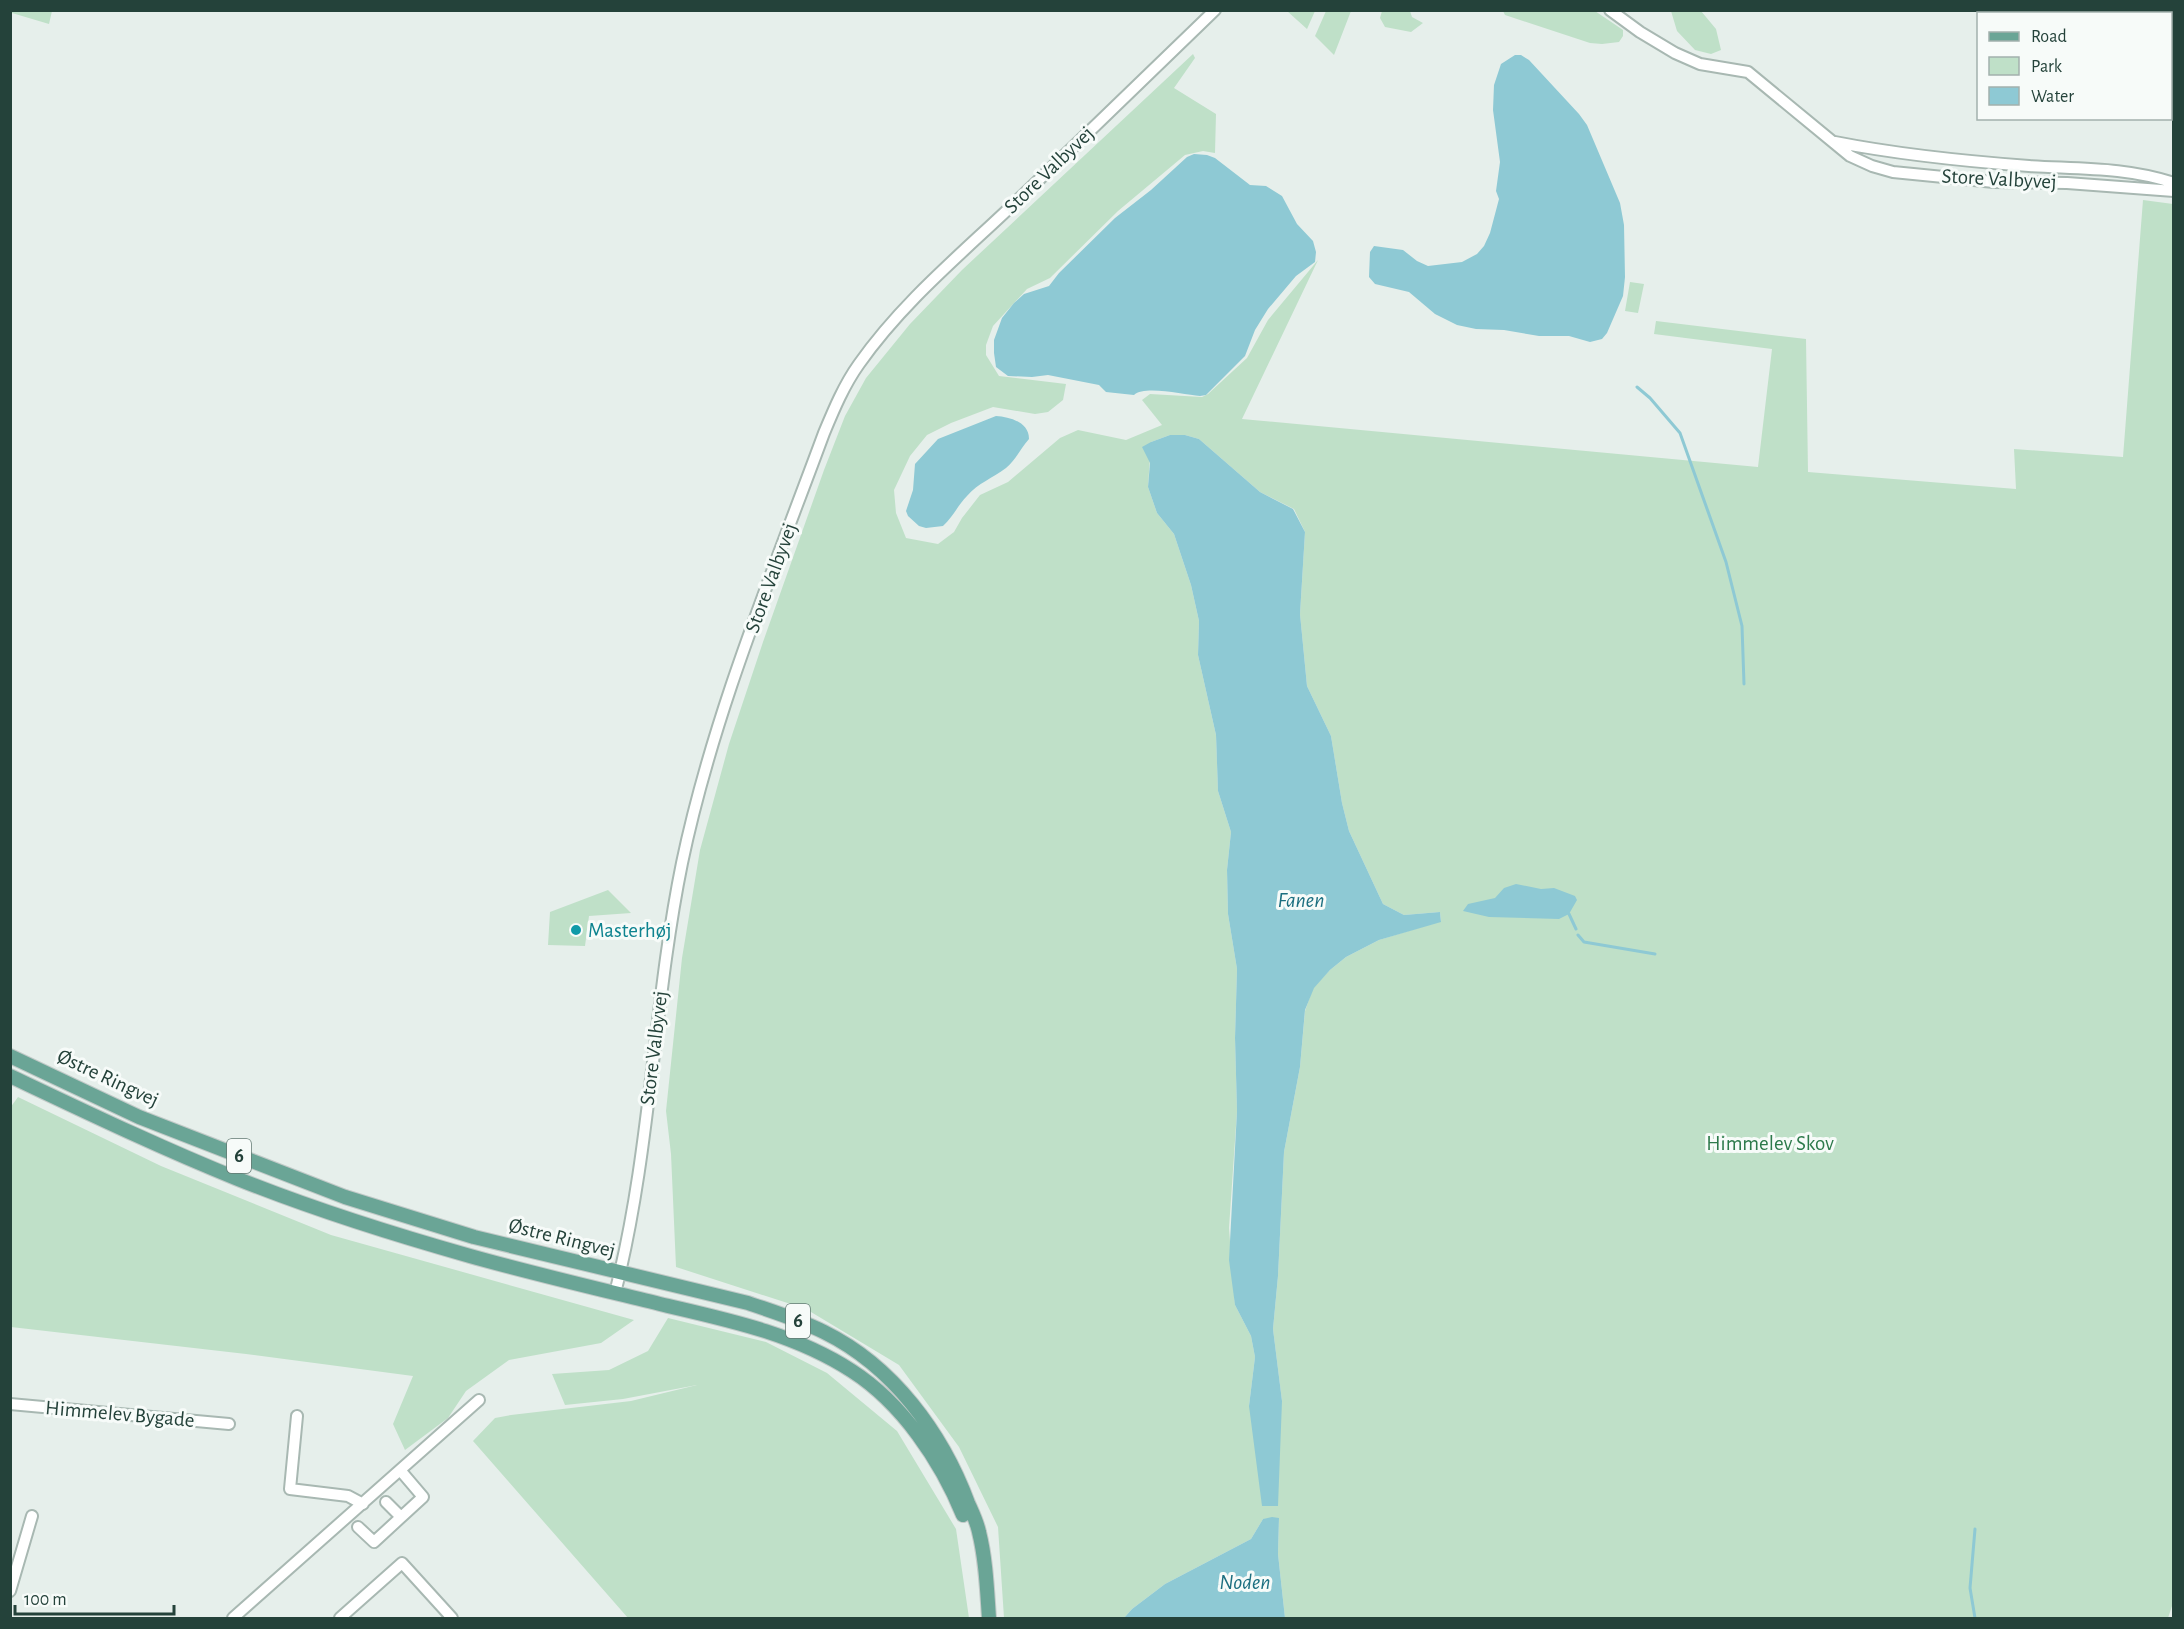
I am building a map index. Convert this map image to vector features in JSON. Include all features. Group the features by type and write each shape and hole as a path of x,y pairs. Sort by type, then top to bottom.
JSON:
{"main road":[{"name":"Østre Ringvej","path":"11,1057 139,1117 345,1197 474,1237 748,1303 790,1317 826,1333 861,1355 892,1382 921,1414 944,1449 960,1482 979,1532 989,1618"},
{"name":"Østre Ringvej","path":"10,1077 238,1179 339,1215 469,1256 754,1326 810,1347 854,1372 888,1400 929,1448 952,1487 986,1579"}],"street":[{"name":"Store Valbyvej","path":"615,1293 632,1217 672,921 694,813 732,684 824,433 841,394 859,364 886,328 929,282 1215,10"},
{"name":"Store Valbyvej","path":"1610,10 1675,53 1700,64 1748,72 1850,156 1872,166 1893,172 1994,182 2067,183 2174,191"},
{"name":"Store Valbyvej","path":"1832,142 1942,160 2119,171 2155,177 2174,183"},
{"path":"233,1618 479,1400"},
{"name":"Himmelev Bygade","path":"10,1404 229,1424"},
{"path":"297,1416 290,1489 348,1496 363,1504"},
{"path":"358,1527 374,1542 423,1497 400,1470"},
{"path":"387,1502 401,1517"},
{"path":"10,1591 32,1516"},
{"path":"340,1618 402,1563 452,1618"}],"green space":[{"path":"12,10 52,11 49,24 12,13"},
{"path":"1287,11 1315,11 1307,29"},
{"path":"1326,11 1351,11 1334,55 1315,36"},
{"path":"1382,11 1410,11 1412,17 1423,23 1411,32 1385,27 1380,18"},
{"path":"1503,11 1595,11 1623,30 1623,36 1619,42 1590,43 1505,15"},
{"path":"1671,11 1701,11 1716,29 1721,50 1711,54 1695,50 1677,31"},
{"name":"Himmelev Skov","path":"1193,54 1195,58 1174,88 1216,114 1215,153 1203,151 1185,155 1118,211 1050,278 1027,289 993,326 986,345 986,355 999,376 1066,384 1063,400 1048,412 1035,414 993,407 927,435 910,456 894,490 896,513 906,538 938,544 954,532 980,495 1008,482 1060,438 1078,430 1126,440 1162,425 1142,400 1150,394 1202,397 1208,394 1247,358 1268,320 1318,260 1242,419 1758,467 1772,349 1654,334 1656,321 1806,339 1808,472 2016,489 2014,449 2123,457 2143,200 2173,204 2174,1600 2168,1618 1285,1618 1278,1554 1279,1518 1263,1519 1251,1539 1165,1584 1132,1609 1124,1618 1004,1618 998,1527 959,1447 899,1365 806,1309 676,1267 671,1154 666,1111 682,958 700,850 729,744 763,642 845,416 866,378 910,324 962,270","holes":["1170,435 1185,435 1199,439 1260,492 1294,509 1305,532 1300,614 1307,686 1331,736 1349,831 1383,904 1404,915 1440,912 1441,921 1379,940 1346,957 1313,988 1305,1011 1300,1067 1284,1152 1273,1329 1282,1401 1249,1406 1255,1357 1251,1336 1235,1305 1229,1228 1237,1111 1235,1038 1237,969 1228,914 1227,870 1231,832 1218,791 1216,735 1198,655 1199,621 1191,585 1174,534 1157,513 1148,487 1151,442"]},
{"path":"1630,282 1644,284 1638,313 1625,311"},
{"path":"608,890 631,913 589,916 585,946 548,945 550,912"},
{"path":"18,1097 161,1166 331,1235 634,1320 601,1343 509,1360 466,1391 448,1418 405,1450 393,1424 413,1376 11,1327 10,1108"},
{"path":"668,1318 766,1342 827,1373 897,1431 956,1529 969,1618 628,1618 473,1441 495,1418 631,1401 697,1385 623,1399 565,1405 552,1374 609,1370 648,1351"}],"water":[{"path":"2130,11 2173,11 2173,52 2172,12"},
{"path":"1515,55 1521,55 1529,60 1587,125 1620,203 1624,225 1623,296 1607,333 1602,339 1590,342 1569,336 1539,336 1457,325 1435,314 1409,292 1375,284 1369,277 1370,252 1374,246 1403,250 1428,266 1462,262 1477,254 1484,246 1499,199 1496,191 1500,162 1493,110 1494,85 1501,64"},
{"path":"1194,154 1215,158 1250,185 1266,186 1282,196 1297,224 1313,241 1316,252 1315,262 1296,276 1268,309 1255,330 1245,356 1206,395 1200,396 1166,391 1139,392 1134,395 1106,392 1099,385 1048,375 1008,376 996,367 994,340 1002,318 1014,303 1024,294 1049,286 1059,273 1115,218 1151,190 1187,157"},
{"path":"996,416 1018,422 1026,428 1029,439 1009,465 971,491 943,526 926,528 919,526 906,511 913,490 915,464 938,439"},
{"name":"Fanen","path":"1170,435 1185,435 1199,439 1260,492 1293,509 1305,532 1300,614 1307,686 1331,736 1349,831 1383,904 1404,915 1440,912 1441,922 1379,940 1346,957 1314,988 1305,1010 1300,1067 1284,1152 1273,1329 1282,1401 1278,1506 1262,1506 1249,1406 1255,1357 1251,1336 1235,1305 1229,1260 1237,1111 1235,1038 1237,969 1228,914 1227,870 1231,832 1218,791 1216,735 1198,655 1199,621 1191,585 1174,534 1157,513 1148,487 1150,463 1142,447"},
{"path":"1516,884 1541,889 1554,888 1575,896 1577,900 1569,914 1559,919 1489,917 1463,911 1468,904 1495,898 1504,888"},
{"name":"Noden","path":"1279,1518 1278,1554 1285,1618 1124,1618 1132,1609 1165,1584 1251,1539 1263,1519"}],"waterway":[{"path":"1637,387 1650,398 1680,433 1726,562 1742,626 1744,684"},
{"path":"1569,914 1576,929"},
{"path":"1578,935 1584,942 1655,954"},
{"path":"1975,1529 1970,1588 1975,1618"}],"place":[{"name":"Masterhøj","path":"576,930"}]}
